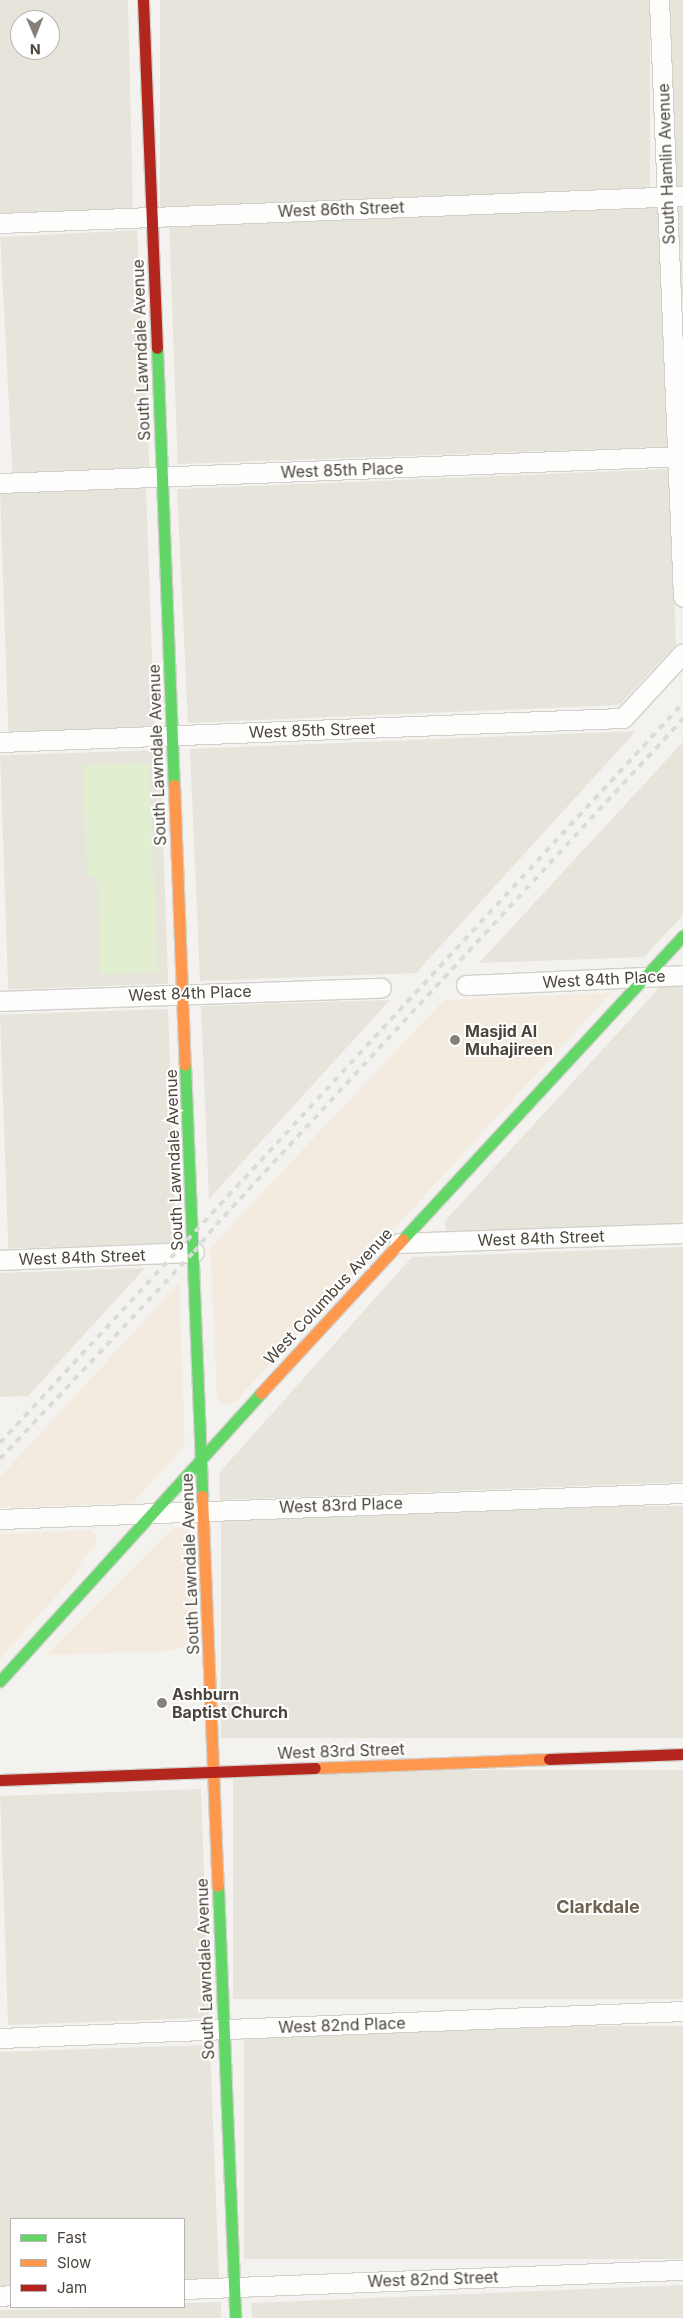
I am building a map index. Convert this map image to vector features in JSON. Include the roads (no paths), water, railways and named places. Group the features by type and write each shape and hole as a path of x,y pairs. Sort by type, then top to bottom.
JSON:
{"street":[{"name":"South Lawndale Avenue","path":"143,0 235,2318"},
{"name":"South Hamlin Avenue","path":"659,0 675,196 683,597"},
{"name":"West 86th Street","path":"0,223 675,196"},
{"name":"West 85th Place","path":"0,483 680,456"},
{"name":"West 85th Street","path":"0,742 623,718 683,653"},
{"name":"West Columbus Avenue","path":"0,1681 202,1457 683,936"},
{"name":"West 84th Place","path":"466,985 683,975"},
{"name":"West 84th Place","path":"0,1001 183,993 380,988"},
{"name":"West 84th Street","path":"399,1243 683,1233"},
{"name":"West 84th Street","path":"0,1260 194,1252"},
{"name":"West 83rd Place","path":"0,1519 683,1493"},
{"name":"West 83rd Street","path":"0,1780 683,1754"},
{"name":"West 82nd Place","path":"0,2038 683,2011"},
{"name":"West 82nd Street","path":"185,2288 683,2270"}],"railway":[{"path":"0,1443 683,703"},
{"path":"0,1459 194,1252 216,1225 683,719"}],"place":[{"name":"Masjid Al Muhajireen","path":"455,1040"},
{"name":"Ashburn Baptist Church","path":"162,1703"}],"district":[{"name":"Clarkdale","path":"598,1907"}]}
